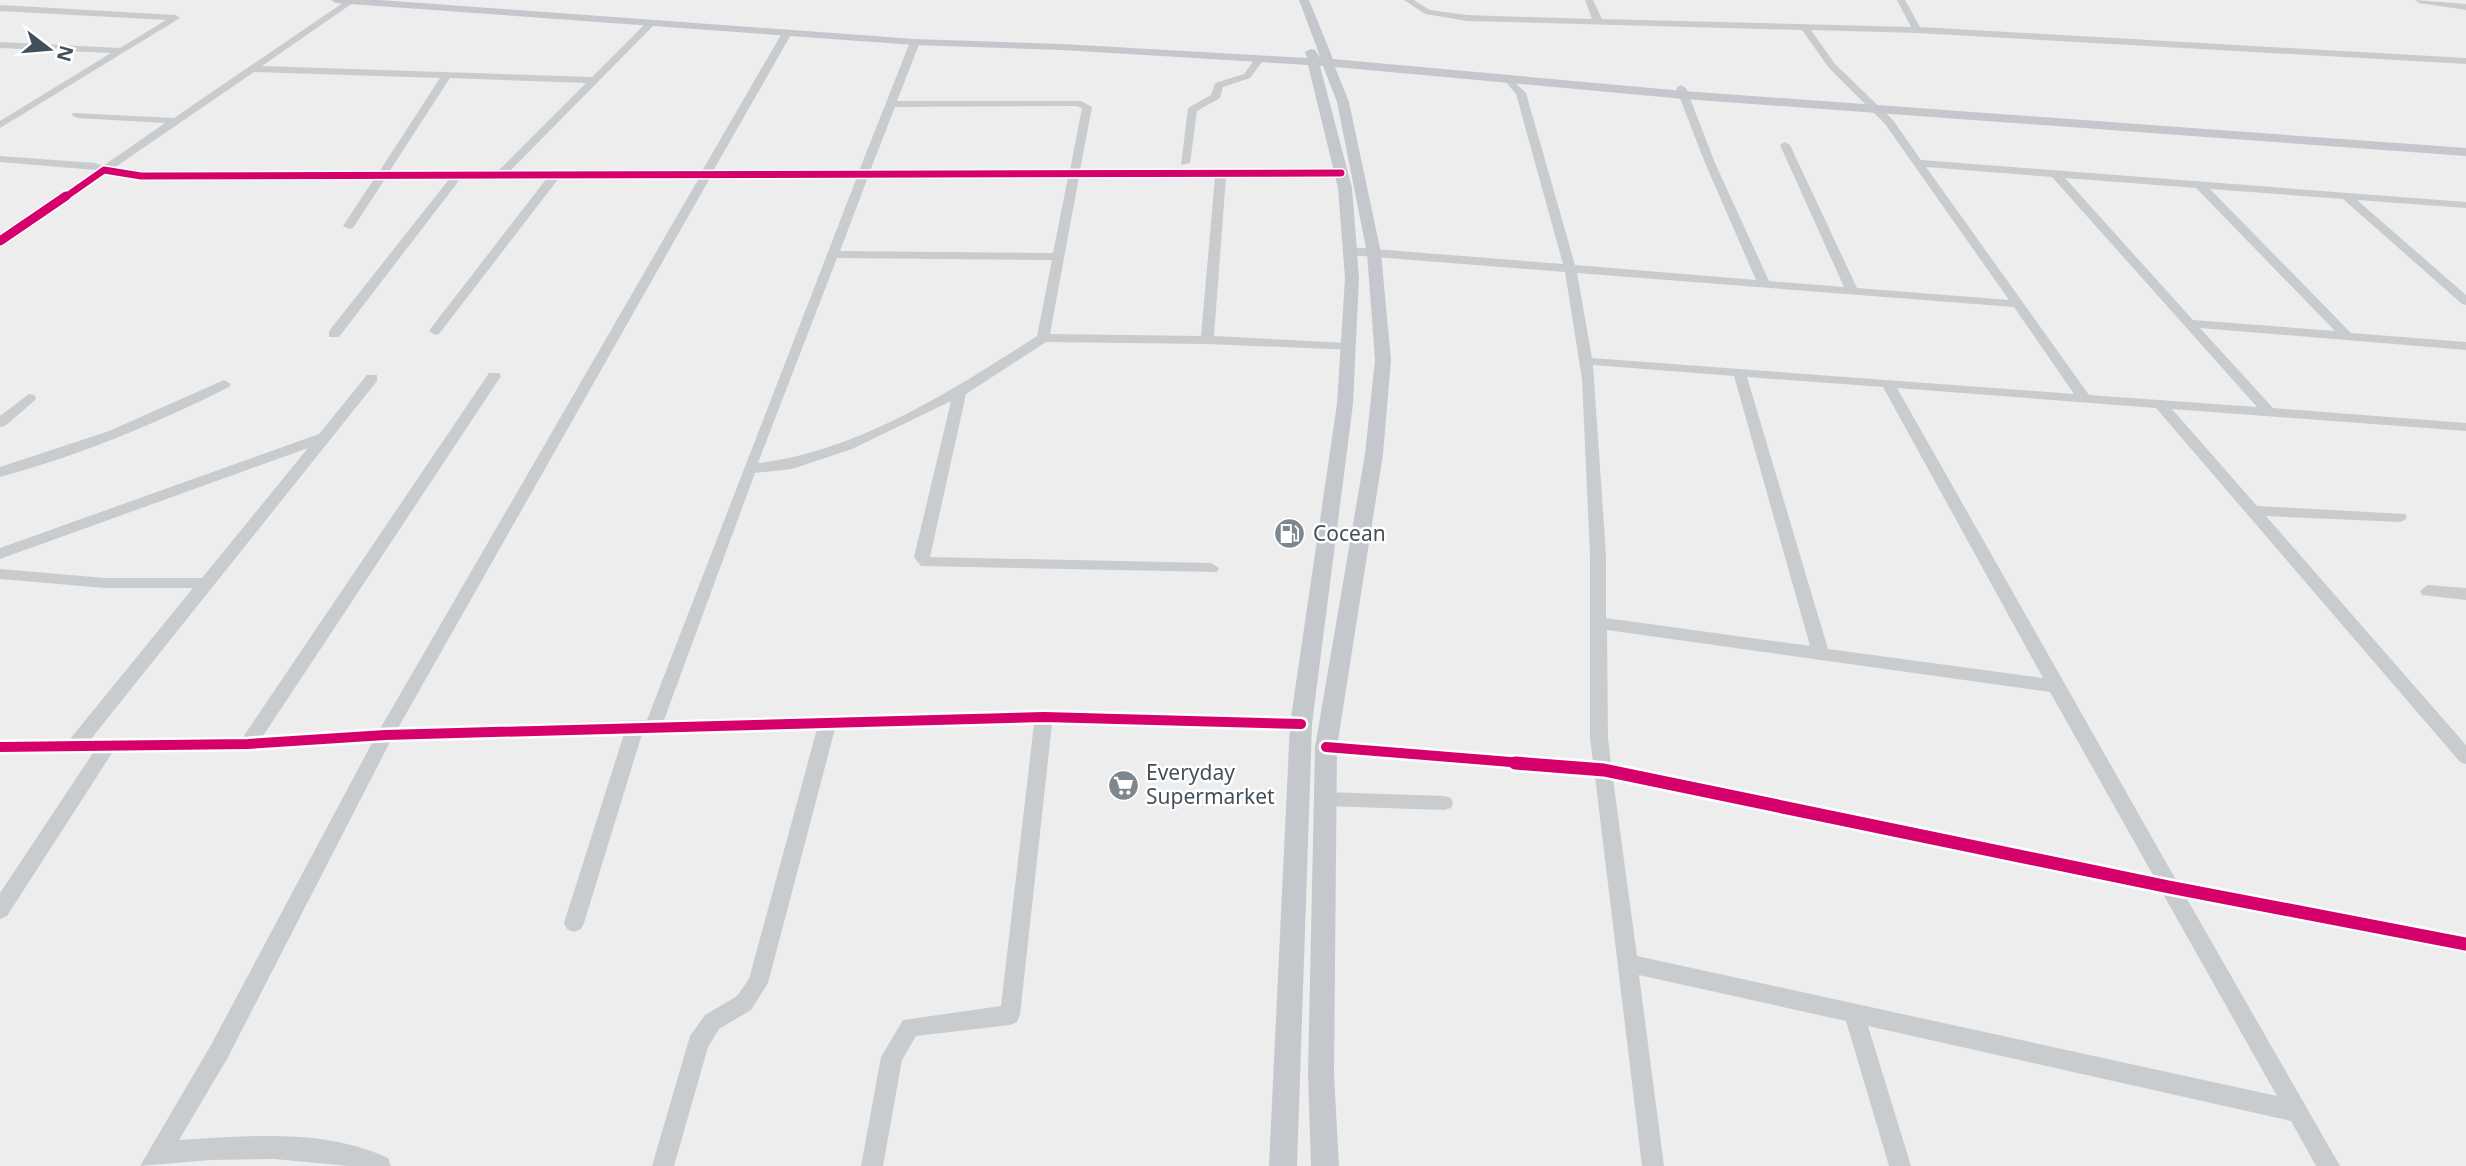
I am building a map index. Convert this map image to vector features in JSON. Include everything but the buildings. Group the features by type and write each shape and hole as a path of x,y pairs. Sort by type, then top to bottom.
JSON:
{"main road":[{"path":"336,0 651,23 758,27 787,33 915,42 1029,45 1369,64 1509,80 2466,145"},
{"path":"425,0 758,27 1369,64 1683,91"},
{"path":"1293,0 1343,102 1374,253 1383,360 1374,454 1326,747 1321,1074 1325,1166"},
{"path":"1283,1166 1301,724 1345,404 1352,278 1345,188 1323,61 1304,0"},
{"path":"1873,104 2466,152"},
{"path":"1320,584 1352,586"}],"street":[{"path":"1408,0 1428,12 1444,16 1917,30 2466,61"},
{"path":"1589,0 1598,21"},
{"path":"1901,0 1917,30"},
{"path":"2420,0 2466,7"},
{"path":"0,241 353,1"},
{"path":"0,8 176,18 0,125"},
{"path":"502,173 651,23"},
{"path":"1805,27 1824,58 1846,82 1873,104 2083,396"},
{"path":"156,1159 219,1052 384,735 787,33"},
{"path":"574,923 644,727 749,469 915,42"},
{"path":"0,45 125,51"},
{"path":"1185,163 1192,110 1216,96 1218,85 1247,76 1261,58"},
{"path":"251,69 594,80"},
{"path":"349,226 447,75"},
{"path":"1509,80 1521,93 1570,268 1586,361 1593,446 1599,737 1653,1166"},
{"path":"1683,91 1710,163 1764,284"},
{"path":"891,104 1082,104 1087,107 1043,338"},
{"path":"78,114 175,121"},
{"path":"1785,145 1853,292"},
{"path":"0,159 94,166 141,176 1341,173"},
{"path":"1916,163 2466,205"},
{"path":"435,331 557,173"},
{"path":"1207,340 1221,173"},
{"path":"2055,173 2269,412"},
{"path":"334,334 459,174"},
{"path":"2199,184 2347,336"},
{"path":"2345,195 2466,300"},
{"path":"1349,251 2017,304"},
{"path":"833,254 1057,257"},
{"path":"2189,323 2466,346"},
{"path":"749,469 792,464 821,456 905,421 960,392 1043,338 1207,340 1348,347"},
{"path":"1586,361 2083,396 2460,427 2466,437"},
{"path":"1738,372 1821,653"},
{"path":"248,744 494,376"},
{"path":"75,747 372,378"},
{"path":"1887,383 2169,887 2329,1166"},
{"path":"0,472 57,456 130,428 224,384"},
{"path":"960,392 922,557 926,562 1211,568"},
{"path":"0,423 29,398"},
{"path":"2159,403 2464,754"},
{"path":"0,554 324,438"},
{"path":"2253,511 2400,517"},
{"path":"0,575 105,583 207,583"},
{"path":"2428,591 2466,594"},
{"path":"1598,623 2056,686"},
{"path":"0,747 248,744 384,735 1044,717 1301,724"},
{"path":"873,1166 892,1057 910,1027 1010,1015 1044,717"},
{"path":"663,1166 698,1043 712,1022 744,1003 758,983 828,722"},
{"path":"0,910 107,746"},
{"path":"1326,747 1604,770 2169,887 2466,944"},
{"path":"1325,799 1444,803"},
{"path":"1628,963 2299,1112"},
{"path":"1854,1013 1900,1166"},
{"path":"156,1159 221,1148 338,1150 380,1166"}],"cycle path":[{"path":"0,241 104,170 141,176 1341,173"},
{"path":"0,747 248,744 385,735 1044,717 1301,724"},
{"path":"1326,747 1604,770 2169,887 2466,944"}],"place":[{"name":"Cocean","path":"1290,534"},
{"name":"Everyday Supermarket","path":"1123,785"}]}
